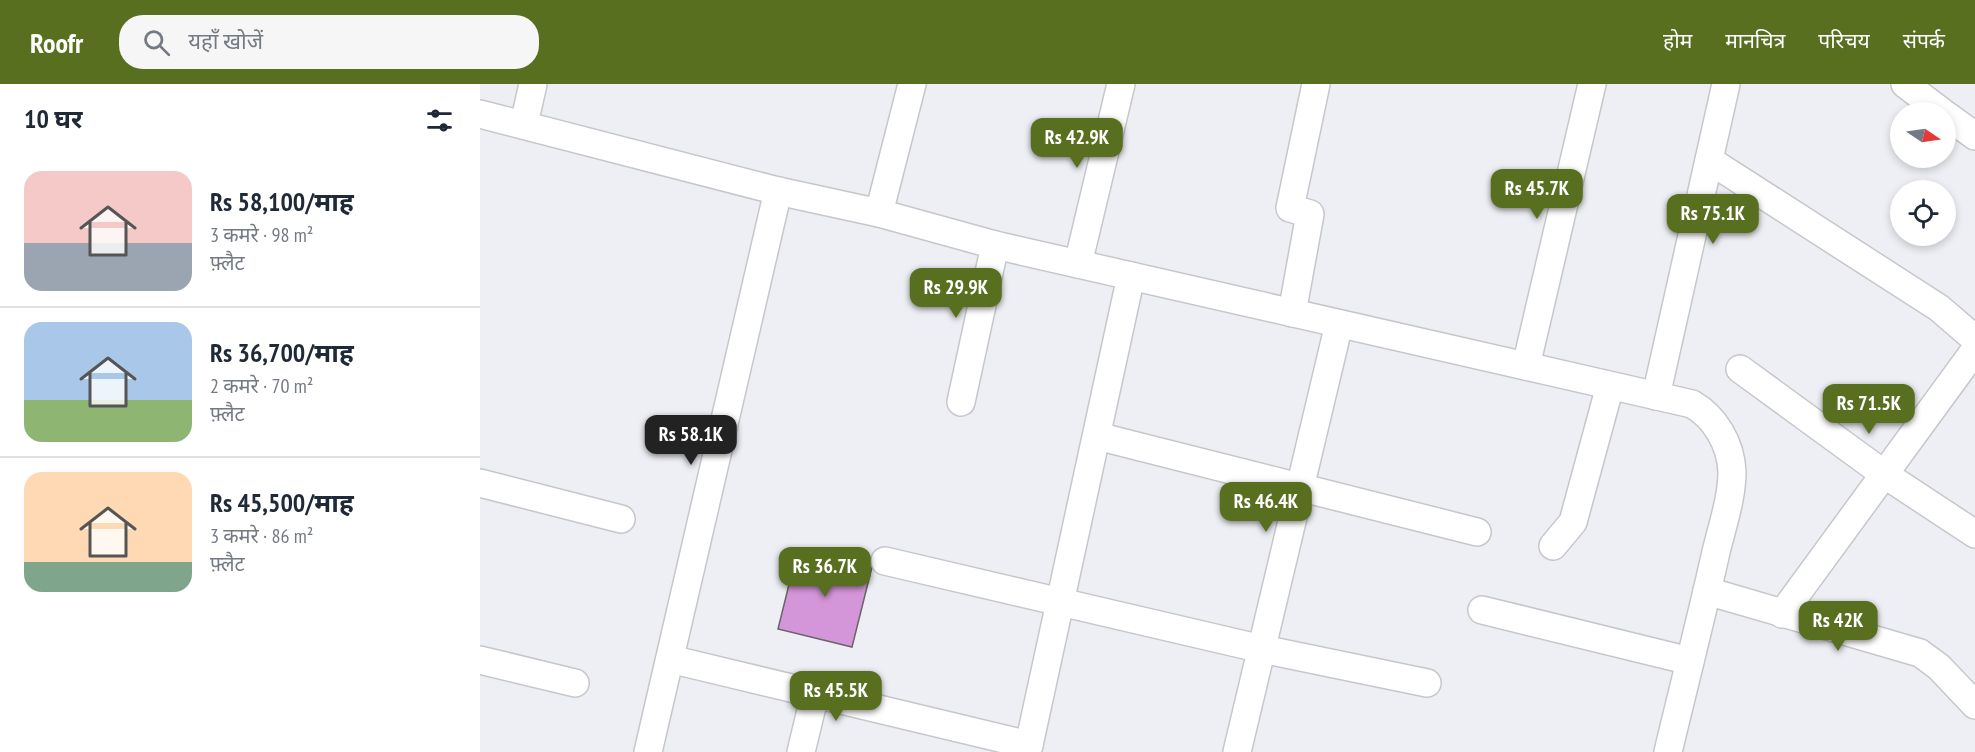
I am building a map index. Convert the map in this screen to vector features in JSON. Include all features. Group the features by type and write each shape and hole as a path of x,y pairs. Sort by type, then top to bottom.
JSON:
{"street":[{"path":"524,124 533,84"},
{"path":"879,213 912,84"},
{"path":"1078,264 1121,84"},
{"path":"1292,313 1310,214 1290,208 1316,84"},
{"path":"1526,366 1592,84"},
{"path":"1656,396 1726,84"},
{"path":"1905,84 1928,102"},
{"path":"480,114 778,191 879,213 995,245 1692,404 1703,410 1728,446 1732,473 1707,591 1668,752"},
{"path":"1956,123 1975,136"},
{"path":"1709,160 1939,308 1975,339"},
{"path":"648,752 778,191"},
{"path":"961,402 995,245"},
{"path":"670,660 1028,748 1131,276"},
{"path":"1237,752 1339,324"},
{"path":"1782,614 1975,350"},
{"path":"1740,369 1884,474 1975,534"},
{"path":"1553,546 1573,522 1610,386"},
{"path":"1097,436 1478,532"},
{"path":"480,483 621,519"},
{"path":"885,561 1262,649 1427,683"},
{"path":"1707,591 1920,653 1939,667 1975,705"},
{"path":"1482,610 1690,662"},
{"path":"480,660 575,683"},
{"path":"801,752 815,694"}],"building":[{"path":"798,548 872,567 852,647 778,629"}]}
